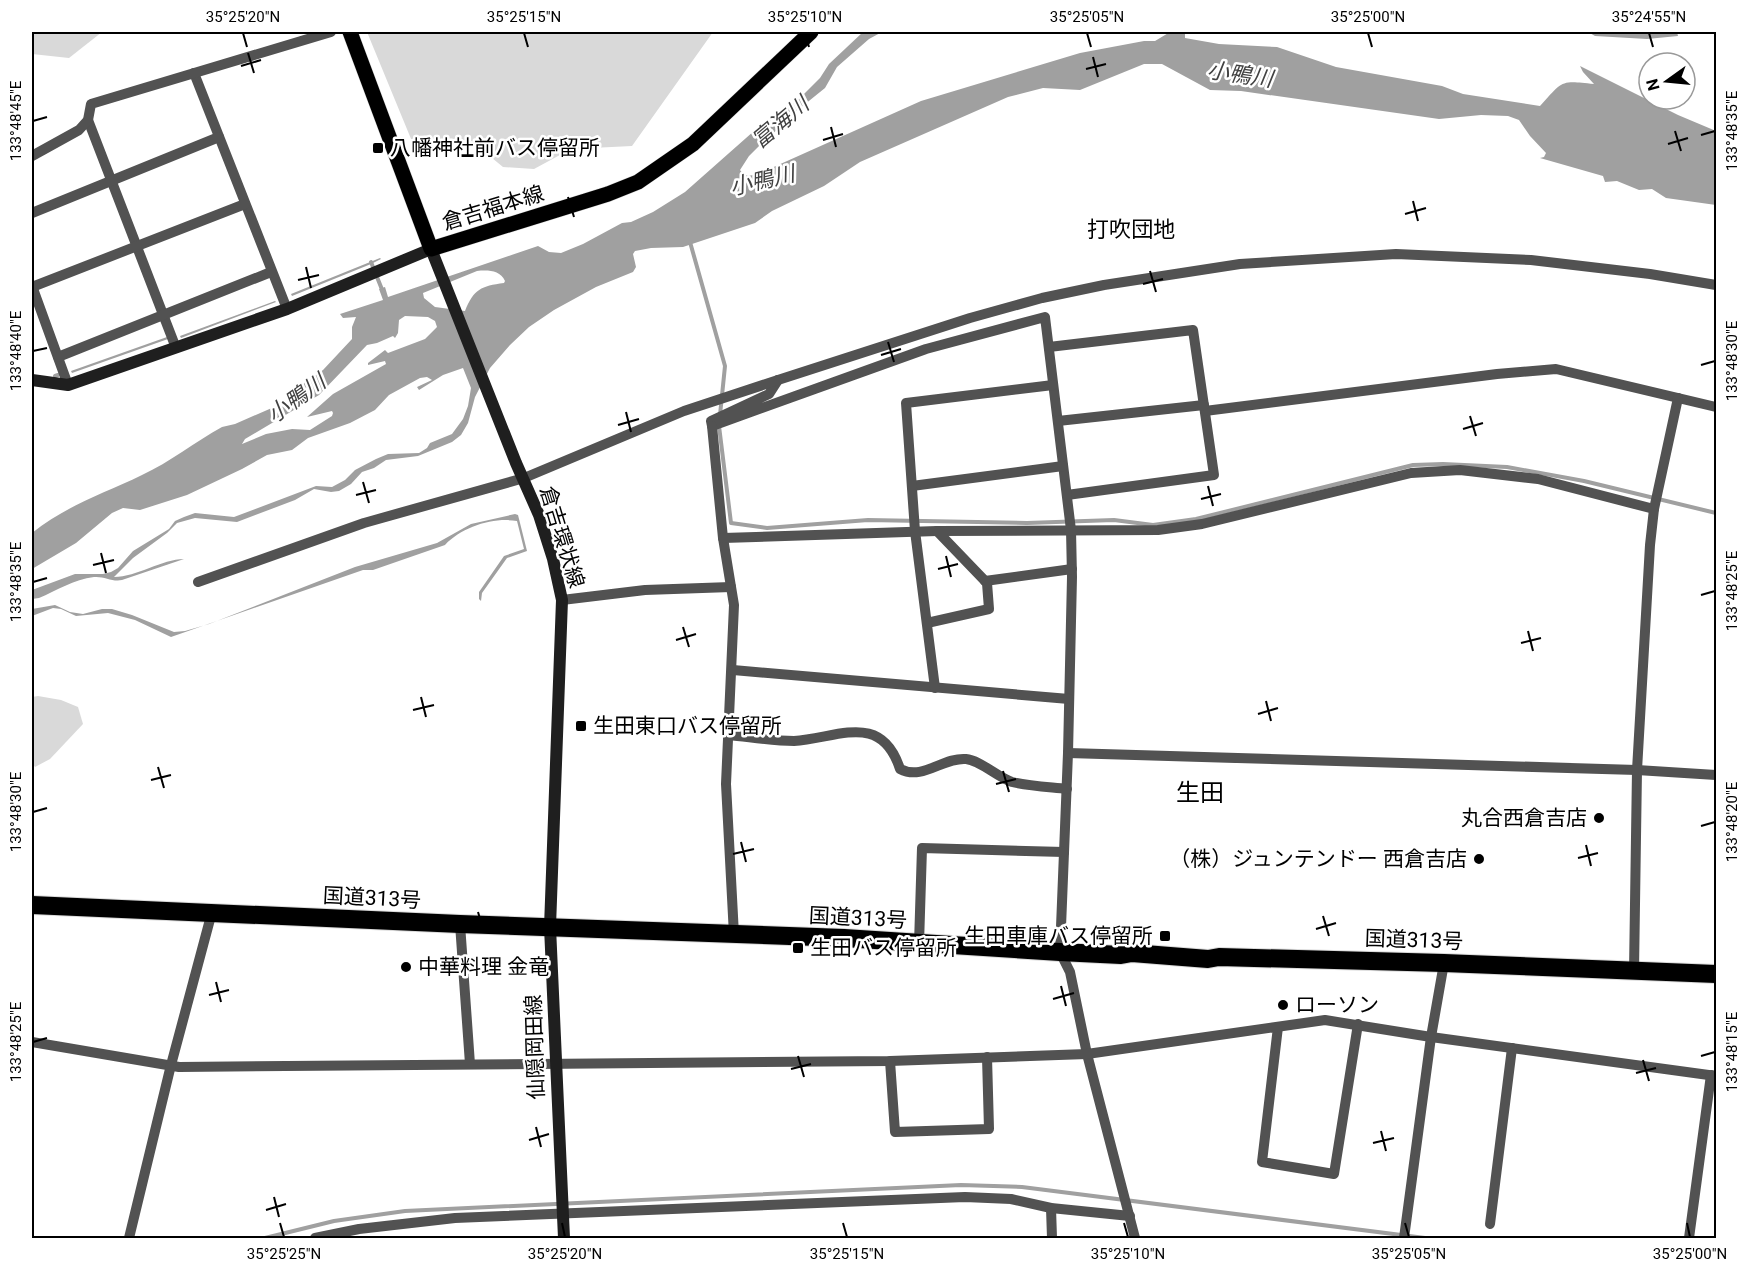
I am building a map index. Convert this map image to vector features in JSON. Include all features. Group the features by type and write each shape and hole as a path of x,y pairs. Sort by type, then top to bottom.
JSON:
{"highway":[{"name":"国道313号","path":"32,905 844,938 1208,959 1219,957 1444,963 1716,974"}],"main road":[{"name":"倉吉福本線","path":"350,32 431,249 608,194 638,182 693,144 811,32"},
{"name":"倉吉環状線","path":"431,249 516,464 539,514 550,548 562,600 550,927"},
{"path":"32,380 68,385 287,309 431,249"},
{"name":"仙隠岡田線","path":"550,927 564,1239"}],"street":[{"path":"32,156 79,130 88,120 91,104 331,32"},
{"path":"194,73 287,309"},
{"path":"88,120 165,314 176,348"},
{"path":"32,213 219,137"},
{"path":"68,385 32,287 245,204"},
{"path":"198,582 364,523 524,478 684,411 778,380 969,318 1042,298 1104,285 1240,264 1396,254 1531,260 1650,274 1716,285"},
{"path":"58,357 271,272"},
{"path":"712,426 926,349 1045,317 1071,530 1072,569 1067,789 1060,952 1070,972 1087,1054 1136,1239"},
{"path":"1049,347 1192,330 1214,475 1066,495"},
{"path":"1058,421 1204,408 1556,369 1716,407"},
{"path":"734,935 726,784 733,670 734,605 723,538 711,421 769,394 778,380"},
{"path":"935,688 915,531 906,403 1053,385"},
{"path":"1634,970 1637,770 1654,509 1678,398"},
{"path":"912,486 1063,466"},
{"path":"723,538 915,531 1158,530 1202,524 1411,473 1460,470 1538,479 1654,509"},
{"path":"927,624 988,609 987,583 937,531"},
{"path":"985,581 1072,569"},
{"path":"562,600 645,590 731,587"},
{"path":"733,670 1069,699"},
{"path":"729,735 793,741 861,730 880,740 895,754 900,769 909,774 958,759 970,759 1012,782 1067,789"},
{"path":"1068,753 1637,770 1716,775"},
{"path":"920,944 922,848 1064,852"},
{"path":"129,1239 171,1065 212,912"},
{"path":"460,924 470,1064"},
{"path":"1404,1239 1431,1037 1444,963"},
{"path":"32,1042 179,1067 890,1061 1087,1054 1325,1020 1431,1037 1714,1075 1689,1239"},
{"path":"1278,1027 1262,1162 1334,1174 1358,1024"},
{"path":"1490,1224 1512,1048"},
{"path":"890,1061 895,1132 989,1129 987,1057"},
{"path":"315,1239 359,1229 455,1218 965,1197 1011,1199 1051,1208 1130,1216"},
{"path":"1051,1208 1052,1239"}],"shaded area":[{"path":"32,32 102,32 69,58 32,54"},
{"path":"367,32 713,32 632,146 571,149 534,169 503,167 470,140 443,142 416,151"},
{"path":"32,697 61,700 78,707 83,724 50,759 35,767 32,763"}],"water":[{"path":"863,32 882,32 869,39 837,67 825,88 794,113 749,156 740,170 743,174 748,176 758,174 921,101 1080,53 1155,41 1170,32 1185,32 1185,38 1219,44 1277,47 1336,67 1442,86 1463,94 1540,106 1562,84 1574,82 1594,84 1580,66 1637,94 1637,111 1670,111 1716,131 1716,205 1666,198 1652,189 1639,190 1617,181 1605,182 1603,176 1540,158 1546,153 1519,120 1508,116 1481,115 1439,119 1241,91 1210,90 1162,64 1144,64 1080,90 1043,88 1008,97 860,162 824,186 772,211 755,223 683,247 635,251 633,254 636,267 633,272 596,287 554,310 529,327 510,345 490,368 475,397 468,423 461,435 452,442 418,456 386,460 362,472 351,484 339,491 314,489 295,500 237,522 195,518 177,523 133,558 114,577 184,559 122,580 87,578 32,599 32,590 75,574 111,572 118,568 133,551 184,517 195,513 234,517 316,486 332,487 345,480 355,470 376,459 388,454 419,453 430,443 452,434 463,419 471,388 463,368 443,375 419,390 417,387 432,380 427,377 420,378 389,395 375,410 350,423 308,438 292,450 267,455 187,495 140,510 123,508 112,513 76,543 32,569 32,533 45,523 72,507 152,470 222,427 235,424 297,397 304,383 323,370 352,339 352,327 356,317 343,318 340,314 383,300 379,289 385,287 388,297 538,246 549,252 561,253 622,223 631,222 653,212 685,192 763,123 799,99 820,78 829,64","holes":["477,271 489,271 503,277 504,283 479,290 465,311 435,307 424,298 423,293","405,316 428,317 435,321 437,327 425,339 388,353 385,350 368,365 385,361 386,364 333,394 307,417 332,411 332,416 310,430 292,429 266,434 242,444 245,439 319,395 367,345 393,336 395,338 398,333 399,320"]},
{"path":"1588,32 1677,32 1678,36 1647,39 1595,36"},
{"path":"380,258 371,264 292,296 291,294"},
{"path":"275,301 181,338 180,336"},
{"path":"167,337 168,339 72,373 71,371"},
{"path":"518,515 527,551 507,558 482,593 481,601 479,592 504,556 524,549 517,521 488,522 469,528 445,545 373,570 363,570 215,622 355,567 437,543 471,524"},
{"path":"55,605 70,612 83,614 112,609 174,632 204,625 171,637 135,620 108,613 76,616 53,608 32,616 32,609"}],"waterway":[{"path":"690,242 725,366 720,415"},
{"path":"371,262 383,292"},
{"path":"719,426 731,523 767,528 868,520 1027,523 1114,520 1153,525 1196,519 1413,465 1443,464 1507,467 1584,481 1716,513"},
{"path":"265,1238 334,1221 405,1211 961,1185 1022,1187 1425,1238"}],"place":[{"name":"八幡神社前バス停留所","path":"378,148"},
{"name":"生田東口バス停留所","path":"581,726"},
{"name":"丸合西倉吉店","path":"1599,818"},
{"name":"（株）ジュンテンドー 西倉吉店","path":"1479,859"},
{"name":"生田車庫バス停留所","path":"1165,936"},
{"name":"生田バス停留所","path":"798,948"},
{"name":"中華料理 金竜","path":"406,967"},
{"name":"ローソン","path":"1283,1005"}],"district":[{"name":"打吹団地","path":"1131,229"},
{"name":"生田","path":"1200,793"}],"water label":[{"name":"小鴨川","path":"1240,74"},
{"name":"富海川","path":"780,122"},
{"name":"小鴨川","path":"762,180"},
{"name":"小鴨川","path":"296,398"}]}
